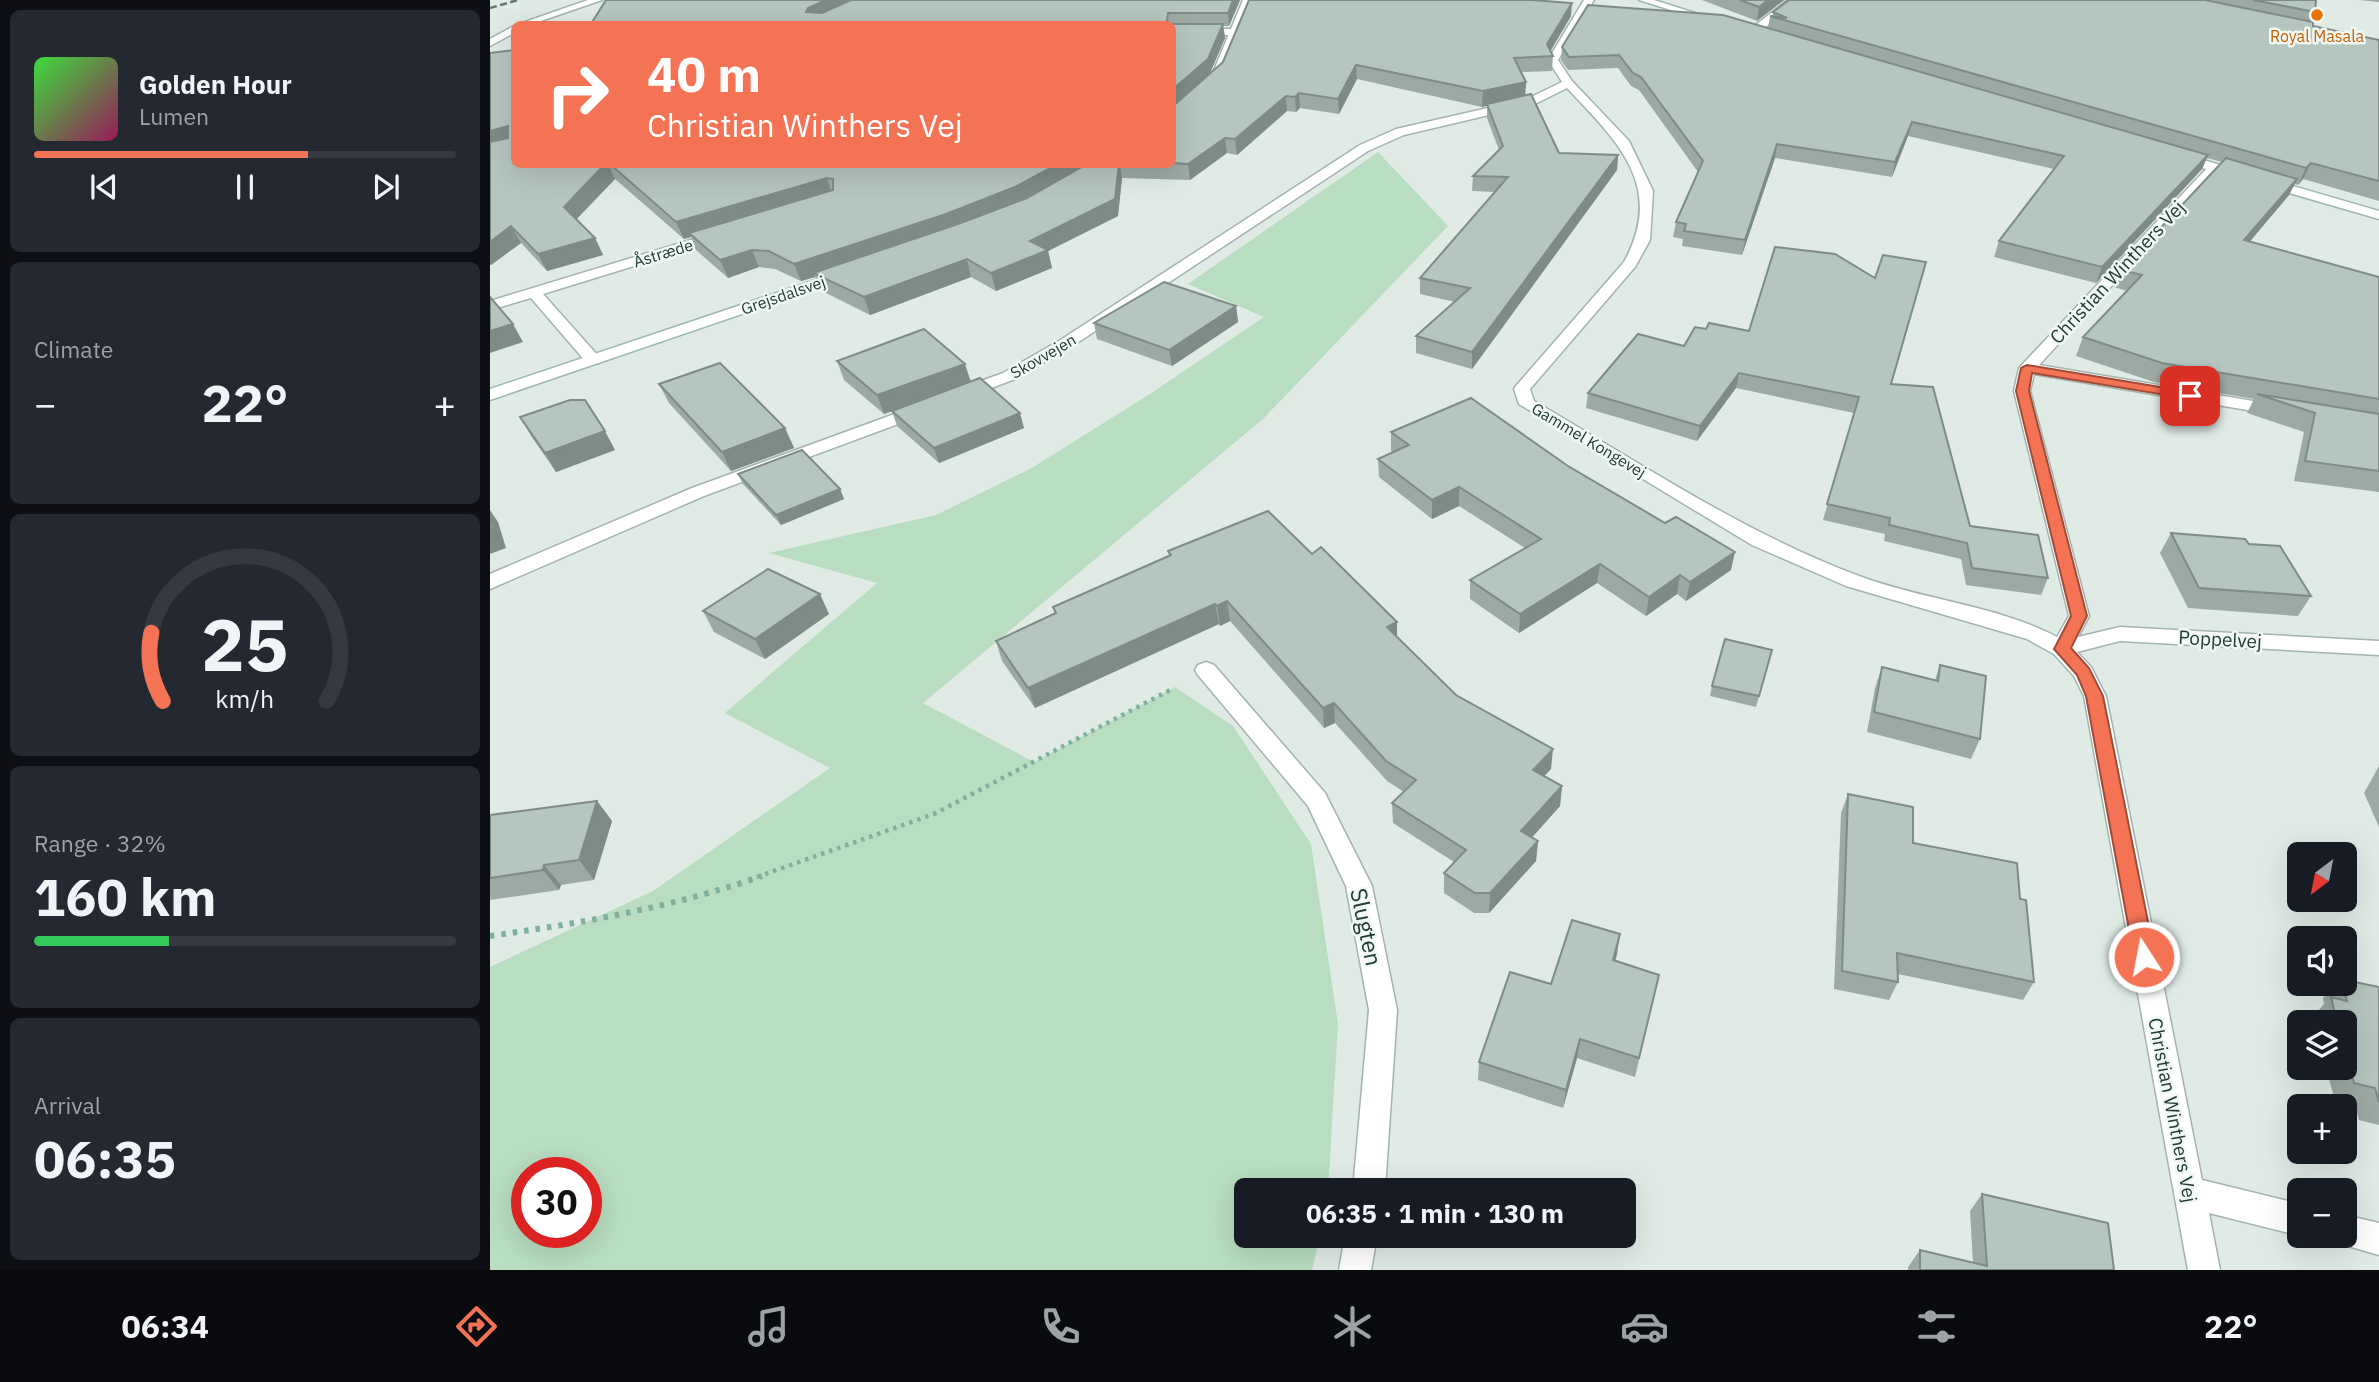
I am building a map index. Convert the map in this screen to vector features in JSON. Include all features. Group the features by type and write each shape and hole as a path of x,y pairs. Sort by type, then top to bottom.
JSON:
{"street":[{"path":"533,21 597,0"},
{"path":"1176,114 1217,76 1248,0"},
{"name":"Gammel Kongevej","path":"1589,0 1553,60 1568,83 1623,141 1647,191 1643,240 1630,264 1521,389 1527,404 1759,541 1853,581 2006,624 2034,634 2062,649"},
{"path":"1644,0 1729,25"},
{"path":"1753,32 1794,0"},
{"path":"490,43 511,31"},
{"path":"1176,32 1235,32"},
{"name":"Skovvejen","path":"490,582 698,492 1009,376 1065,344 1364,148 1400,132 1531,102 1568,83"},
{"path":"2161,152 2379,215"},
{"name":"Christian Winthers Vej","path":"2027,368 2214,168"},
{"name":"Åstræde","path":"490,306 729,233"},
{"name":"Grejsdalsvej","path":"490,395 863,268"},
{"path":"534,293 593,360"},
{"path":"2062,649 2079,616 2022,391 2027,368 2298,414"},
{"name":"Poppelvej","path":"2062,649 2120,634 2379,648"},
{"name":"Christian Winthers Vej","path":"2062,649 2084,672 2095,696 2204,1270"},
{"name":"Slugten","path":"1206,670 1317,800 1359,886 1383,1010 1370,1178"},
{"path":"2189,1192 2287,1217"},
{"path":"2357,1234 2379,1240"},
{"path":"1354,1270 1359,1248"}],"path":[{"path":"490,936 558,926 710,894 934,814 1206,670"}],"green space":[{"path":"1378,152 1448,226 1263,419 923,703 1034,762 1175,687 1233,726 1311,844 1338,1024 1329,1178 1234,1178 1234,1248 1317,1248 1312,1270 490,1270 490,967 653,891 830,768 725,713 877,583 769,553 936,515 1030,469 1153,392 1264,317 1188,284"}],"building":[{"path":"606,0 826,0 808,8 806,12 822,13 851,0 1233,0 1228,13 1168,13 1167,21 593,21"},
{"path":"1249,0 1532,0 1572,3 1547,44 1553,56 1514,58 1526,82 1483,91 1356,65 1338,99 1299,93 1295,97 1286,96 1235,139 1225,138 1188,164 1176,163 1176,103 1223,62"},
{"path":"1740,0 1768,0 1759,7"},
{"path":"1789,0 2205,0 2313,22 2313,26 2379,40 2379,181 2311,163 2306,168 1770,16 1787,18 1773,12"},
{"path":"2253,0 2316,0 2315,12"},
{"path":"1588,5 1723,15 2208,155 2102,267 1999,241 2064,156 1912,122 1895,162 1777,144 1745,240 1684,231 1686,224 1676,222 1703,161 1641,77 1633,73 1619,55 1569,57 1562,47"},
{"path":"1176,24 1223,24 1208,59 1176,87"},
{"path":"511,50 511,168 601,168 564,207 595,238 538,254 511,226 490,242 490,142 508,138 508,126 490,131 490,53"},
{"path":"1531,94 1559,153 1618,155 1472,352 1416,336 1470,288 1420,278 1508,177 1473,176 1503,146 1487,104"},
{"path":"2226,158 2297,179 2244,240 2379,277 2379,399 2162,363 2083,337 2142,275 2121,270"},
{"path":"615,168 1051,168 1015,187 946,214 794,264 769,251 752,250 720,260 689,233 833,190 833,179 827,178 676,222"},
{"path":"1080,168 1119,168 1115,199 1030,241 1048,250 991,273 967,259 864,297 813,273 958,224 1027,198"},
{"path":"1775,247 1835,254 1875,278 1883,255 1926,262 1891,384 1933,387 1970,526 2038,535 2048,578 1972,568 1967,543 1889,525 1890,518 1827,504 1859,397 1739,373 1700,426 1588,393 1638,334 1684,346 1695,327 1706,329 1709,323 1749,331"},
{"path":"1164,282 1236,306 1169,350 1094,323"},
{"path":"490,297 513,324 490,331"},
{"path":"924,329 965,364 877,395 837,361"},
{"path":"720,363 785,428 722,452 659,384"},
{"path":"980,378 1020,413 934,448 892,411"},
{"path":"2257,394 2379,414 2379,471 2305,461 2315,413"},
{"path":"1471,398 1568,466 1665,523 1676,517 1735,552 1690,582 1680,575 1649,597 1600,564 1520,614 1470,580 1541,539 1459,487 1432,500 1378,459 1409,445 1391,432"},
{"path":"570,400 585,400 605,431 545,453 520,417"},
{"path":"802,450 840,489 776,515 738,474"},
{"path":"1268,511 1312,554 1321,547 1397,622 1387,627 1456,695 1553,749 1533,770 1562,786 1521,831 1538,841 1490,893 1475,893 1444,873 1466,850 1392,803 1416,780 1386,761 1334,703 1323,708 1227,601 1028,688 996,641 1056,613 1053,607 1171,555 1168,551"},
{"path":"2171,533 2245,539 2249,544 2280,546 2311,596 2199,588"},
{"path":"768,569 820,594 755,639 703,611"},
{"path":"1725,639 1772,650 1759,696 1712,686"},
{"path":"1940,665 1986,676 1980,739 1874,712 1882,667 1938,681"},
{"path":"1848,794 1913,807 1913,843 2017,863 2020,899 2026,900 2034,982 1897,953 1898,982 1842,971"},
{"path":"597,801 579,860 544,865 543,870 490,878 490,815"},
{"path":"1572,920 1620,934 1613,960 1659,975 1639,1058 1580,1039 1566,1090 1479,1062 1510,972 1551,984"},
{"path":"2357,982 2379,987 2379,1102 2375,1088 2354,1083 2353,1080 2357,1080 2357,1010 2334,1010 2331,997 2347,1001 2346,996 2357,996"},
{"path":"1982,1194 2108,1223 2114,1270 1920,1270 1920,1250 1987,1266"}],"railway":[{"path":"490,8 518,0"}],"place":[{"name":"Royal Masala","path":"2317,15"}],"route":[{"path":"2144,957 2095,696 2084,672 2062,649 2079,616 2022,391 2027,368 2190,396"}]}
